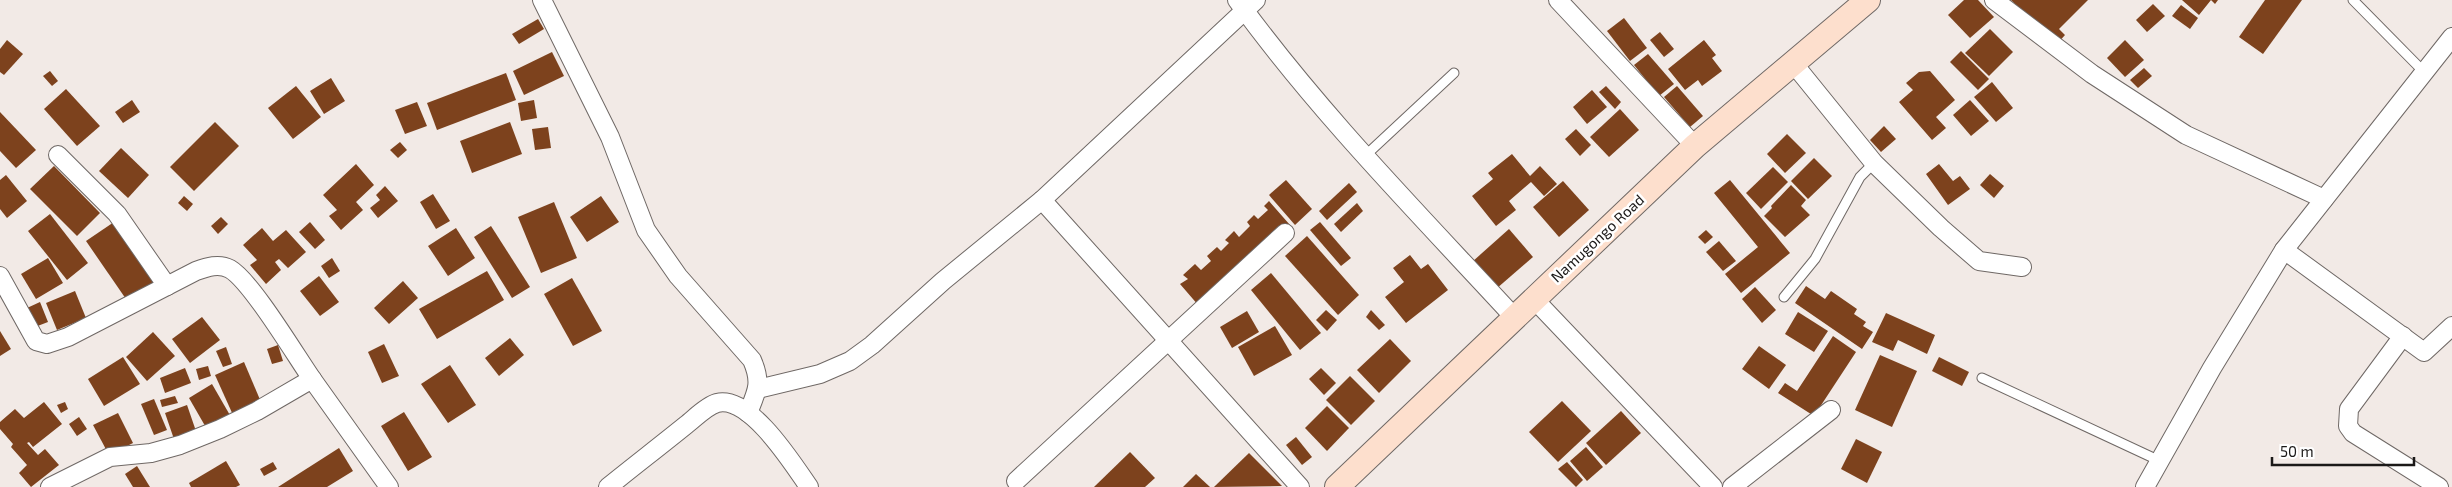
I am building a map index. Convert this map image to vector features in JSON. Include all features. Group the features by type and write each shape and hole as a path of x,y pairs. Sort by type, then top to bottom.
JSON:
{"main road":[{"name":"Namugongo Road","path":"1337,487 1533,298 1695,146 1868,0"}],"street":[{"path":"542,0 610,137 646,230 678,276 752,360 758,375 758,389 748,413"},
{"path":"1558,0 1695,146"},
{"path":"1994,0 2092,74 2186,135 2324,199"},
{"path":"758,389 820,374 850,361 872,346 944,281 1042,200 1246,4 1274,50 1366,155 1514,317"},
{"path":"2145,487 2212,368 2284,250 2452,37"},
{"path":"1793,63 1874,163 1941,228 1980,261 2022,267"},
{"path":"58,155 116,214 167,286"},
{"path":"1042,200 1300,487"},
{"path":"1016,480 1285,234"},
{"path":"2284,250 2424,352 2452,326"},
{"path":"0,276 36,341 47,344 68,337 196,271 213,265 230,269 247,285 389,487"},
{"path":"1533,298 1713,487"},
{"path":"2403,336 2349,409 2348,426 2354,433 2439,487"},
{"path":"50,487 110,456 151,453 180,445 220,429 258,411 312,379"},
{"path":"608,487 716,403 730,404 748,413 763,426 809,487"},
{"path":"1732,487 1831,410"}],"lane":[{"path":"2353,0 2424,72"},
{"path":"1366,155 1454,73"},
{"path":"1784,297 1815,259 1860,177 1874,163"},
{"path":"1982,378 2160,461"}],"building":[{"path":"1964,0 1978,0 1994,17 1970,38 1948,15"},
{"path":"2011,0 2088,0 2059,29 2065,35 2056,45"},
{"path":"2182,0 2211,0 2199,15"},
{"path":"2265,0 2302,0 2263,54 2239,37"},
{"path":"2153,4 2165,16 2147,32 2136,20"},
{"path":"2181,5 2198,18 2190,29 2172,16"},
{"path":"1624,18 1647,48 1630,61 1607,31"},
{"path":"538,19 544,29 519,44 512,34"},
{"path":"1990,29 2013,52 1989,76 1965,53"},
{"path":"1660,32 1674,49 1664,57 1650,40"},
{"path":"7,40 23,54 4,75 0,72 0,49"},
{"path":"1704,40 1716,55 1712,58 1722,71 1702,86 1698,80 1685,90 1668,69"},
{"path":"2125,40 2144,60 2125,77 2107,58"},
{"path":"1961,51 1989,79 1978,90 1950,62"},
{"path":"552,52 564,76 524,95 513,71"},
{"path":"1648,54 1674,84 1659,96 1634,65"},
{"path":"2144,68 2152,76 2138,88 2130,80"},
{"path":"50,71 58,81 52,86 43,76"},
{"path":"1930,71 1955,100 1936,117 1946,128 1932,140 1899,102 1913,90 1906,83 1919,72"},
{"path":"506,73 516,100 437,130 427,103"},
{"path":"331,78 345,101 324,114 310,91"},
{"path":"1992,82 2013,108 1996,122 1974,97"},
{"path":"296,86 321,117 293,139 268,108"},
{"path":"1606,86 1621,102 1615,109 1599,92"},
{"path":"1677,86 1703,116 1690,127 1664,97"},
{"path":"66,89 100,126 77,146 44,109"},
{"path":"1592,90 1607,107 1587,124 1573,107"},
{"path":"132,100 140,112 123,123 115,112"},
{"path":"534,100 537,118 521,121 518,103"},
{"path":"1970,100 1989,121 1971,136 1953,115"},
{"path":"417,102 427,126 405,134 395,110"},
{"path":"1620,109 1639,130 1609,157 1590,137"},
{"path":"0,112 36,150 16,168 0,151"},
{"path":"215,122 239,146 194,191 170,167"},
{"path":"510,122 522,154 472,173 460,141"},
{"path":"1884,126 1896,139 1881,152 1870,140"},
{"path":"548,127 551,148 535,150 532,129"},
{"path":"1576,129 1591,145 1580,156 1565,139"},
{"path":"1787,134 1806,153 1785,173 1767,154"},
{"path":"400,142 407,150 398,158 390,150"},
{"path":"121,148 149,175 128,198 99,171"},
{"path":"1512,154 1530,176 1540,166 1557,184 1544,196 1531,182 1509,201 1516,210 1496,226 1472,196 1493,179 1488,173"},
{"path":"1814,158 1832,176 1808,199 1791,181"},
{"path":"356,164 374,185 356,202 363,210 341,230 329,216 337,210 323,195"},
{"path":"1939,164 1953,181 1960,176 1970,189 1948,205 1926,174"},
{"path":"54,166 100,213 77,236 30,189"},
{"path":"1773,167 1788,182 1761,209 1746,193"},
{"path":"1990,174 2004,186 1994,198 1980,185"},
{"path":"6,175 27,201 7,218 0,209 0,180"},
{"path":"1286,180 1312,209 1295,225 1269,195"},
{"path":"1730,180 1790,253 1741,293 1725,274 1758,247 1714,193"},
{"path":"1563,181 1589,210 1559,237 1533,207"},
{"path":"1349,183 1357,192 1327,220 1319,211"},
{"path":"1791,185 1806,200 1801,206 1810,215 1785,237 1764,216"},
{"path":"385,186 398,201 378,218 370,208 380,200 376,195"},
{"path":"433,194 450,221 436,229 420,202"},
{"path":"184,196 193,204 187,211 178,203"},
{"path":"601,196 619,222 587,242 570,217"},
{"path":"1269,201 1290,225 1199,306 1180,284 1188,279 1183,275 1195,264 1201,270 1211,261 1207,256 1217,247 1221,251 1229,243 1225,240 1234,231 1239,237 1250,226 1247,222 1254,215 1258,219 1268,210 1264,206"},
{"path":"554,202 577,258 541,273 518,217"},
{"path":"1357,203 1363,211 1341,232 1334,224"},
{"path":"50,214 88,263 67,280 28,231"},
{"path":"221,217 228,224 218,234 211,226"},
{"path":"114,222 155,283 128,302 86,241"},
{"path":"310,222 325,240 315,249 299,232"},
{"path":"1320,222 1351,258 1341,266 1310,230"},
{"path":"491,226 530,287 512,298 474,237"},
{"path":"262,228 273,241 286,230 306,252 288,268 279,259 275,262 281,270 266,284 250,265 257,260 243,245"},
{"path":"456,228 475,258 448,276 428,246"},
{"path":"1509,229 1533,257 1496,289 1472,262"},
{"path":"1706,230 1713,237 1705,244 1698,237"},
{"path":"1307,236 1359,295 1338,315 1285,256"},
{"path":"1719,241 1736,261 1723,271 1706,252"},
{"path":"1410,255 1421,269 1428,264 1448,290 1406,323 1385,297 1404,282 1393,268"},
{"path":"48,258 63,283 36,299 21,274"},
{"path":"332,258 340,271 329,278 321,266"},
{"path":"487,271 504,300 437,339 419,309"},
{"path":"1271,273 1321,333 1300,350 1251,290"},
{"path":"319,276 339,302 320,316 300,291"},
{"path":"572,278 602,331 573,346 544,294"},
{"path":"403,281 418,298 389,324 374,308"},
{"path":"1806,286 1825,299 1831,291 1857,309 1854,314 1866,322 1863,326 1873,332 1862,349 1795,303"},
{"path":"1755,287 1776,310 1762,323 1742,299"},
{"path":"75,291 86,318 57,330 46,303"},
{"path":"40,302 48,322 35,327 27,308"},
{"path":"1326,310 1337,320 1327,331 1316,320"},
{"path":"1371,310 1385,325 1379,330 1366,317"},
{"path":"1247,311 1259,332 1232,348 1220,327"},
{"path":"1798,312 1828,331 1814,352 1785,334"},
{"path":"1886,313 1935,335 1927,354 1898,340 1893,351 1872,342"},
{"path":"202,317 220,340 190,363 172,339"},
{"path":"1275,326 1292,355 1254,376 1238,347"},
{"path":"0,331 11,349 0,356"},
{"path":"153,332 175,356 147,381 126,357"},
{"path":"1833,336 1856,352 1814,416 1778,393 1785,383 1797,391"},
{"path":"510,338 524,355 499,376 485,358"},
{"path":"1390,339 1411,361 1379,393 1357,370"},
{"path":"384,344 399,376 382,383 368,352"},
{"path":"278,345 283,361 272,364 267,349"},
{"path":"1759,346 1786,365 1769,389 1742,369"},
{"path":"226,347 232,364 223,367 216,351"},
{"path":"1880,355 1917,371 1892,427 1855,410"},
{"path":"123,357 140,384 104,406 88,379"},
{"path":"1939,357 1969,372 1962,386 1932,371"},
{"path":"244,362 261,402 233,415 215,375"},
{"path":"450,365 476,405 448,423 421,384"},
{"path":"208,366 211,376 199,380 196,369"},
{"path":"185,368 191,383 165,393 160,378"},
{"path":"1321,368 1336,383 1324,395 1309,379"},
{"path":"1350,376 1375,401 1351,425 1326,400"},
{"path":"212,384 231,417 208,431 189,398"},
{"path":"175,396 178,403 162,407 160,400"},
{"path":"154,399 167,430 154,435 141,404"},
{"path":"1562,401 1591,431 1558,462 1529,432"},
{"path":"44,402 62,424 33,447 29,442 27,443 38,455 45,449 59,465 31,487 19,473 27,465 11,447 13,444 0,429 0,422 15,409 24,418"},
{"path":"65,402 68,409 61,413 57,405"},
{"path":"187,405 197,434 175,442 165,413"},
{"path":"1327,406 1349,428 1327,451 1305,428"},
{"path":"1621,411 1641,433 1606,465 1586,443"},
{"path":"404,412 432,457 408,471 381,426"},
{"path":"118,413 133,443 109,455 93,425"},
{"path":"79,417 87,429 77,436 69,424"},
{"path":"1296,437 1312,457 1302,465 1286,445"},
{"path":"1856,439 1882,452 1867,483 1841,469"},
{"path":"1586,447 1603,467 1587,481 1570,461"},
{"path":"339,448 353,471 327,487 278,487"},
{"path":"1130,452 1155,478 1145,487 1094,487"},
{"path":"1249,453 1282,486 1214,487"},
{"path":"226,461 240,485 236,487 191,487 189,483"},
{"path":"273,462 277,469 264,476 260,469"},
{"path":"1567,462 1583,480 1576,487 1558,469"},
{"path":"137,466 150,487 133,487 125,474"},
{"path":"1196,474 1210,487 1183,487"}]}
